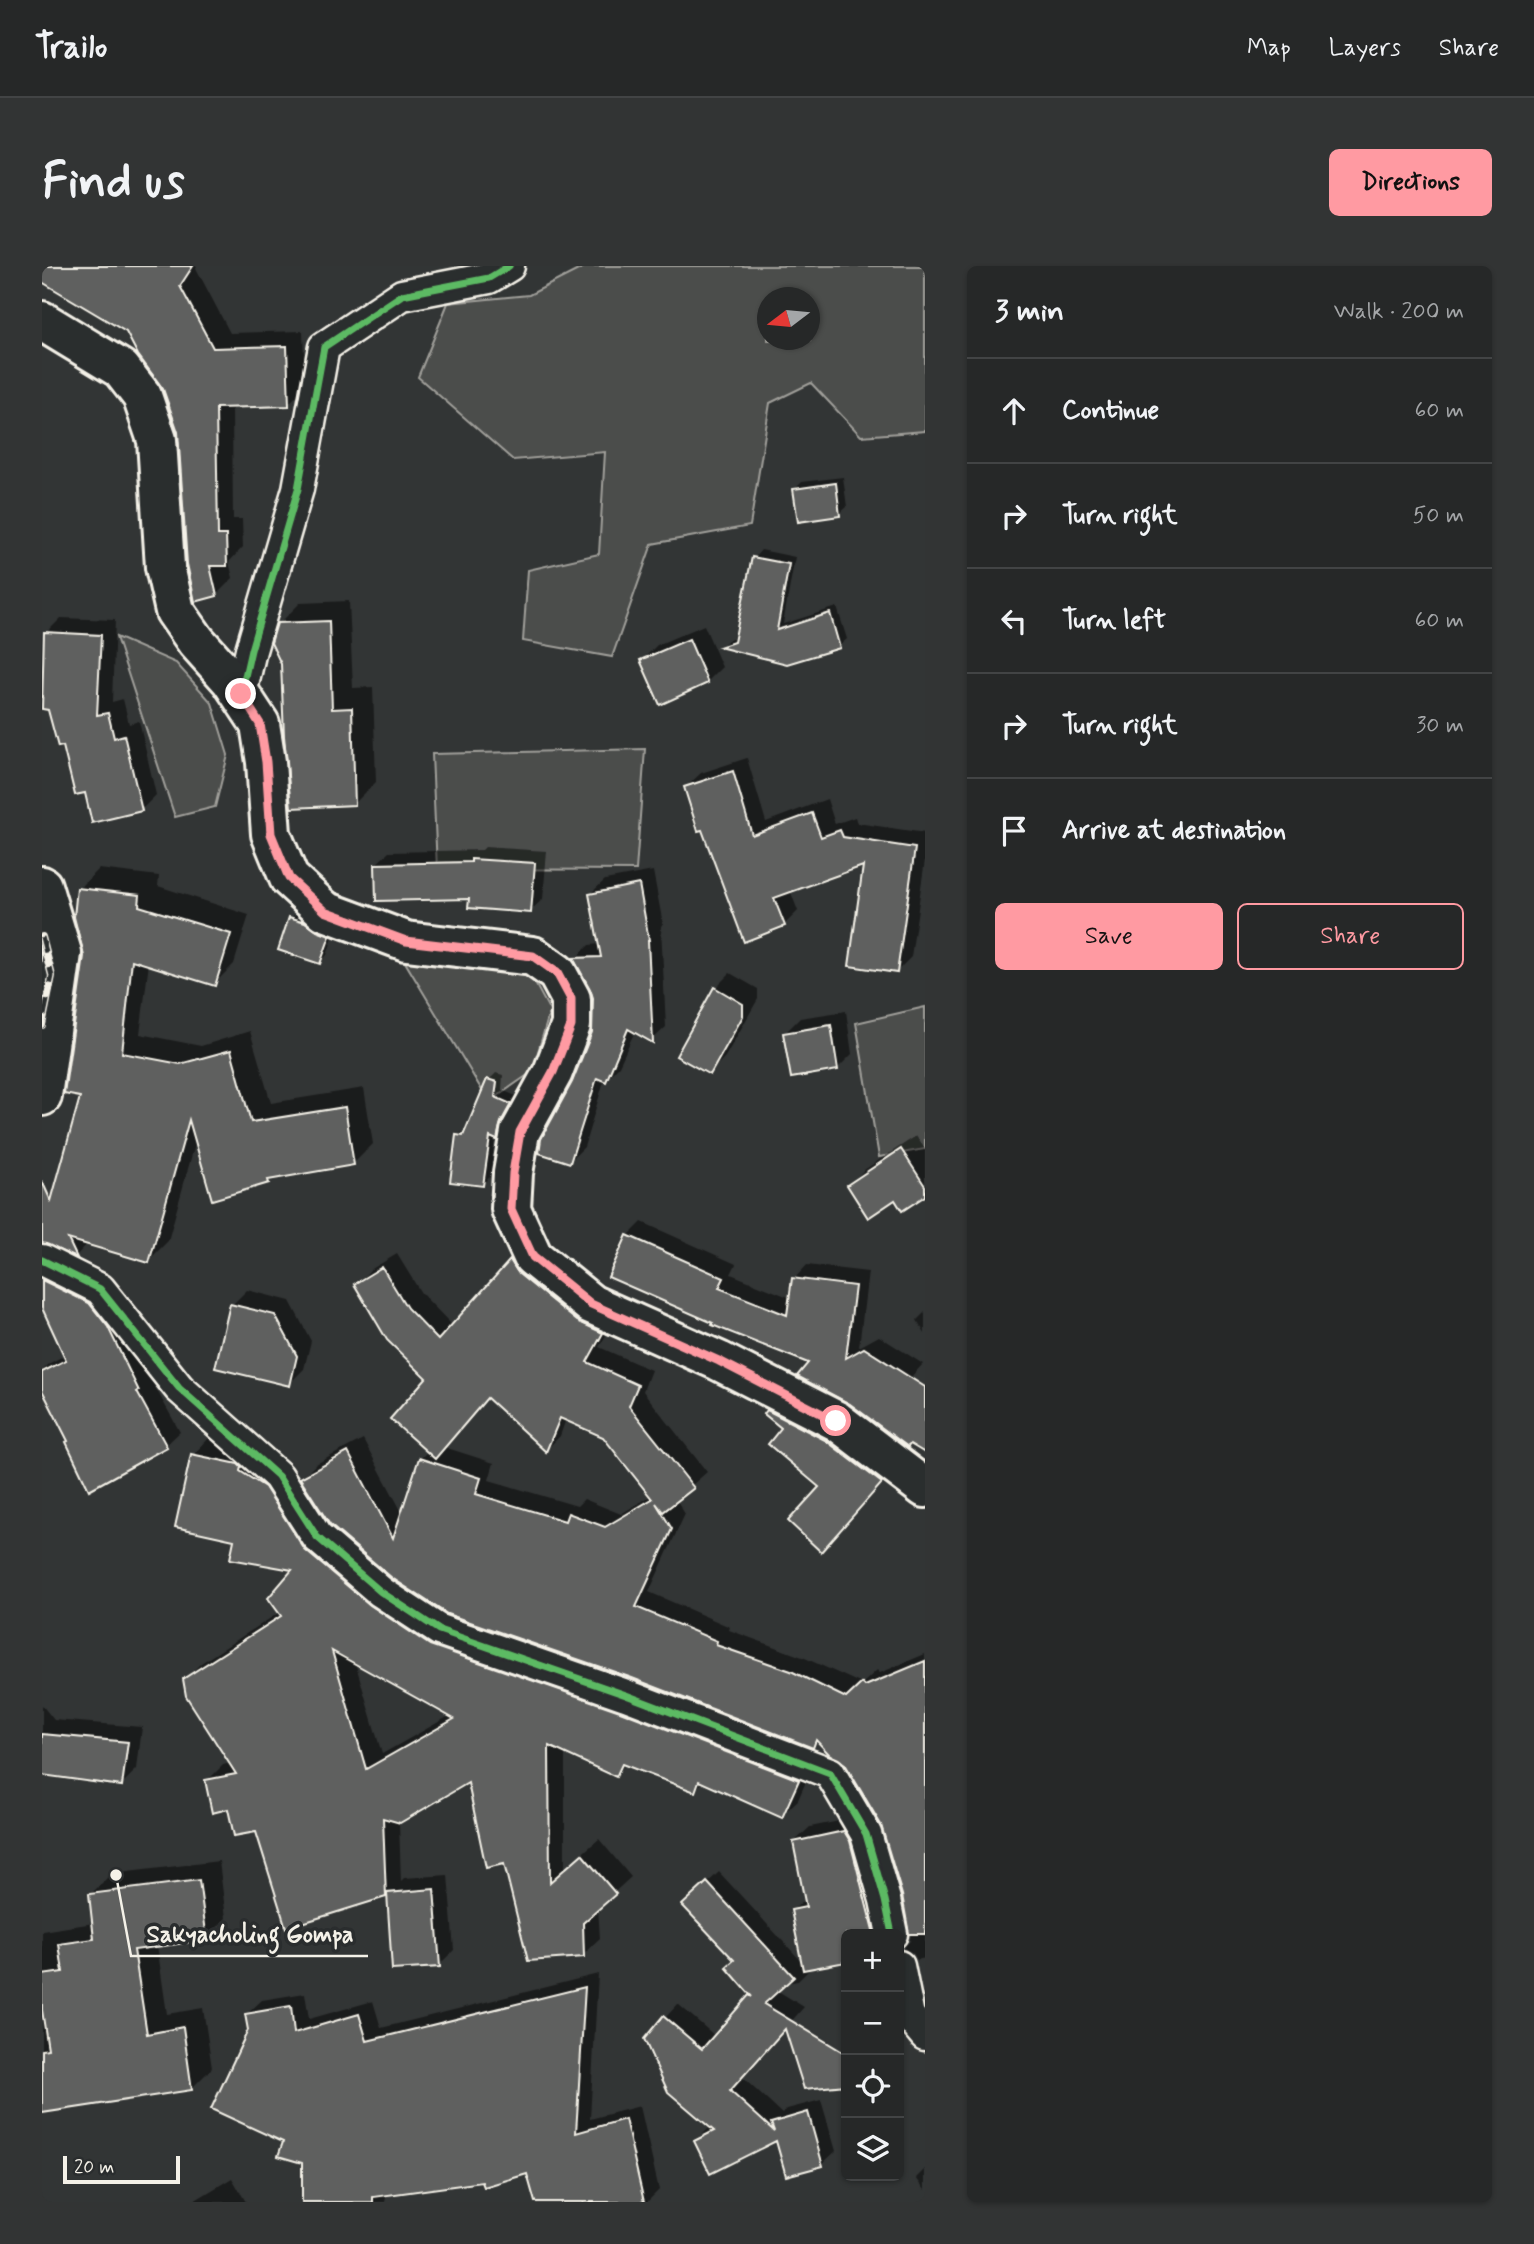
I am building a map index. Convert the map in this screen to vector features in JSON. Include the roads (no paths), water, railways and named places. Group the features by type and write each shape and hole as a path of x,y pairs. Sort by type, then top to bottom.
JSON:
{"main road":[{"path":"42,321 121,369 142,396 157,440 165,567 175,611 196,641 231,680 260,724 266,762 271,834 289,878 325,911 406,941 533,956 557,973 571,999 571,1026 553,1072 520,1132 513,1173 511,1209 533,1257 591,1304 719,1361 836,1421 925,1488"},
{"path":"42,886 62,953 42,1096"}],"street":[{"path":"241,694 251,650 298,489 324,346 402,295 489,278 509,266"},
{"path":"42,1260 100,1289 179,1388 278,1476 317,1537 382,1592 439,1630 626,1695 830,1773 866,1834 891,1929"},
{"path":"904,1991 909,2016 925,2035"}],"railway":[{"path":"42,937 52,976 42,1025"}],"place":[{"name":"Sakyacholing Gompa","path":"116,1875"}]}
